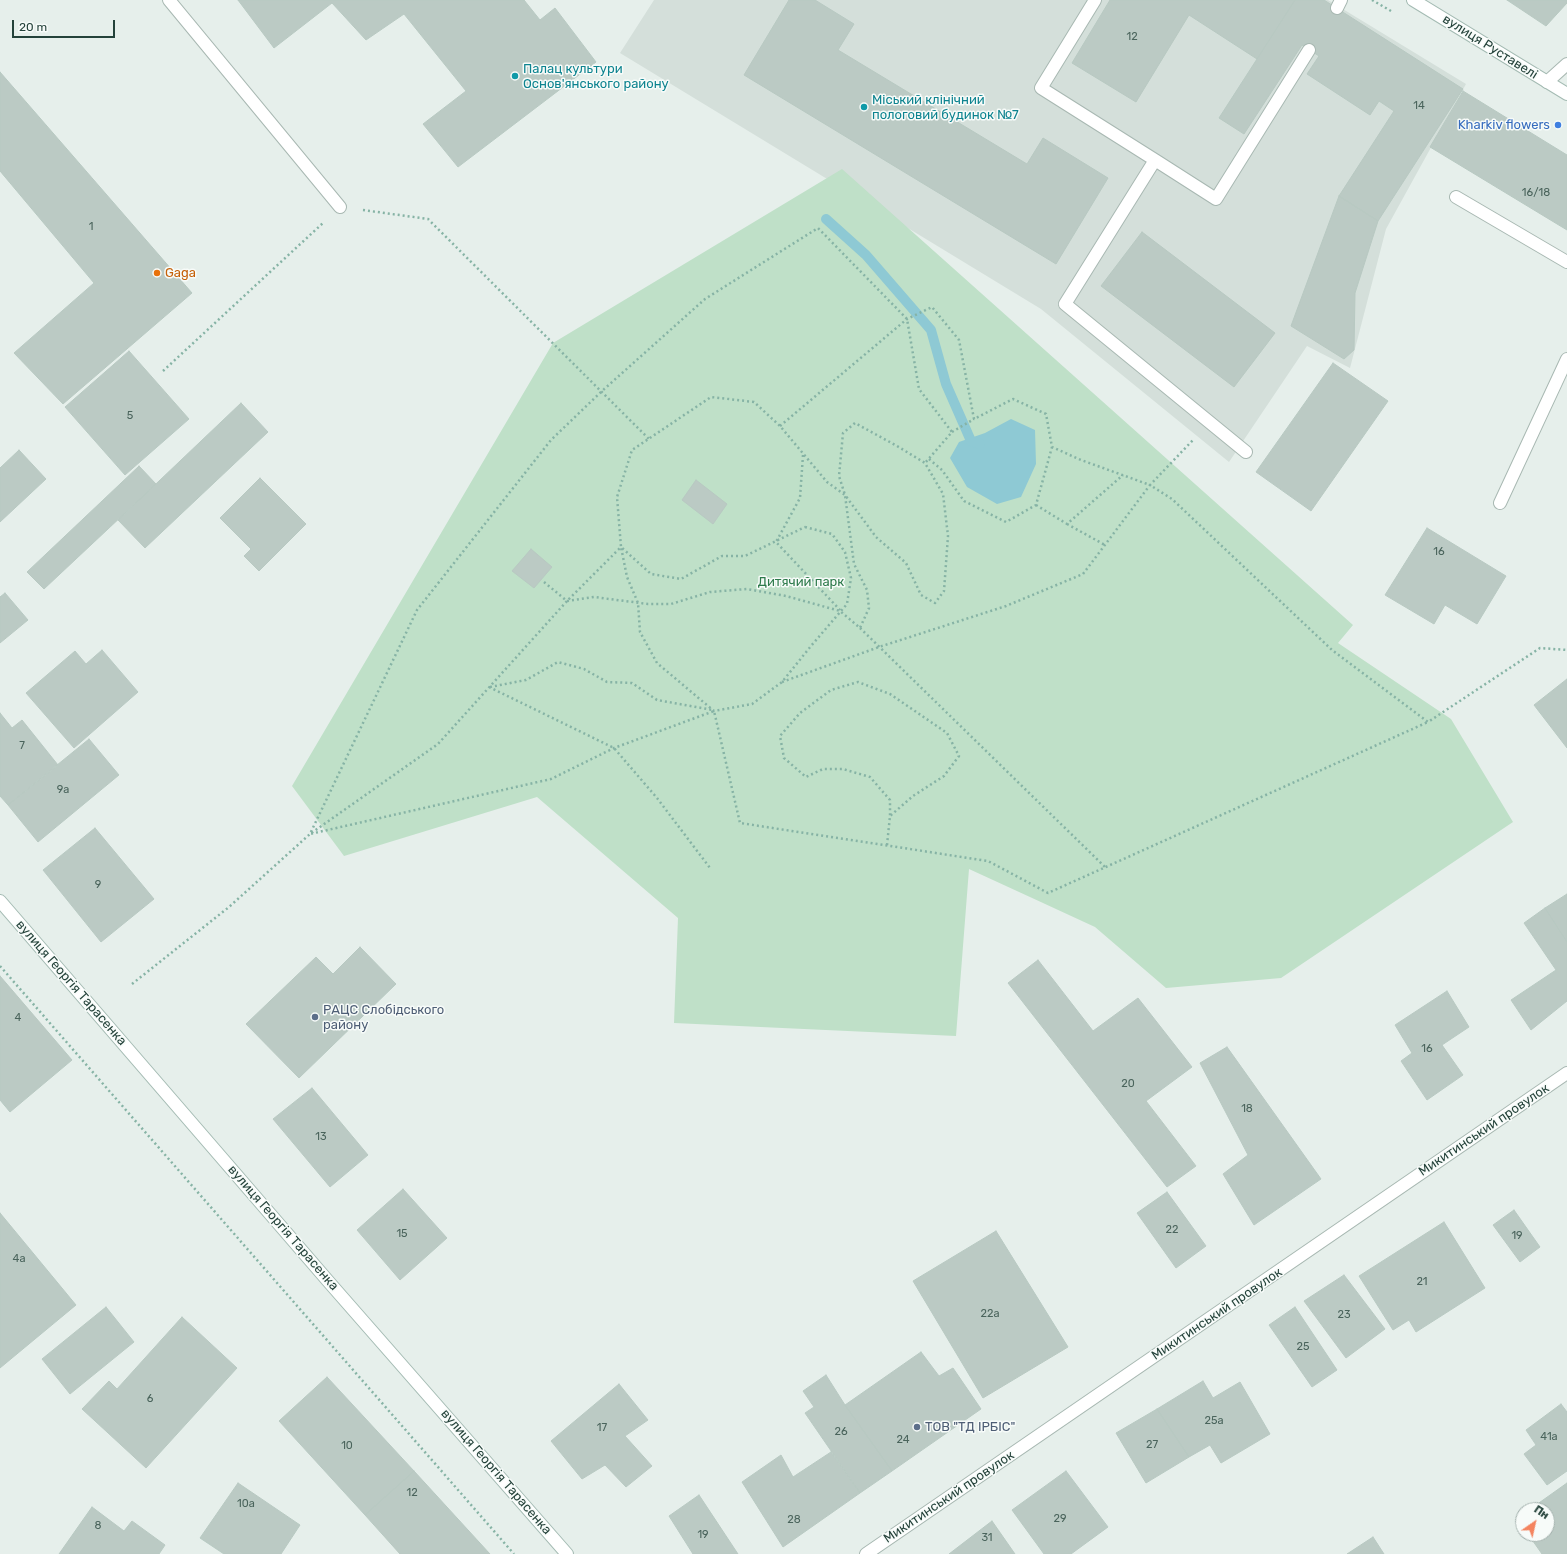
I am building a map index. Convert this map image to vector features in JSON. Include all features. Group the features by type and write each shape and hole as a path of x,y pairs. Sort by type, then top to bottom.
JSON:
{"street":[{"path":"169,0 340,207"},
{"path":"1095,0 1041,88 1216,199 1309,50"},
{"name":"вулиця Руставелі","path":"1413,0 1567,94"},
{"path":"1547,82 1567,64"},
{"path":"1155,160 1065,304 1246,452"},
{"path":"1456,197 1567,262"},
{"path":"1500,503 1567,359"},
{"name":"вулиця Георгія Тарасенка","path":"0,901 328,1281 567,1554"},
{"name":"Микитинський провулок","path":"866,1554 1567,1073"}],"path":[{"path":"163,371 340,207 428,219 649,439"},
{"path":"310,834 417,610 551,440 602,391 705,298 818,228 907,319 919,389 952,432"},
{"path":"780,426 907,319 932,307 959,340 974,419"},
{"path":"860,628 869,608 867,590 854,564 845,495 839,476 843,433 855,423 897,446 925,464 943,494 948,536 944,591 935,603 921,595 906,563 876,537 845,495 827,482 780,426 754,402 711,397 632,450 617,497 621,547 627,577 638,603 640,632 657,663 714,711 740,824 988,861 1048,893 1428,722 1540,648 1567,650"},
{"path":"925,464 929,459 952,432 974,419 1013,400 1046,414 1052,447 1036,505 1006,522 964,501 942,470 929,459"},
{"path":"782,682 879,647 1006,606 1084,574 1150,485 1210,422"},
{"path":"1052,447 1150,485 1172,499 1332,650 1428,722"},
{"path":"776,542 800,498 803,454"},
{"path":"1067,524 1123,475"},
{"path":"1036,505 1105,545"},
{"path":"310,834 551,779 614,748 714,711 752,704 782,682 847,604 851,578 845,552 832,534 805,527 745,556 722,556 680,579 651,574 621,547"},
{"path":"776,542 840,611 860,628 1105,867"},
{"path":"132,984 229,907 310,834 438,744 567,601 621,547"},
{"path":"544,582 567,601 594,598 638,603 671,604 710,592 747,589 786,596 840,611"},
{"path":"489,687 526,680 558,662 584,669 607,682 632,683 657,700 714,711"},
{"path":"887,845 890,800 870,777 843,769 824,769 806,777 784,758 780,736 800,713 831,690 858,682 890,694 947,733 960,756 944,776 913,796 890,816"},
{"path":"489,687 614,748 657,798 710,868"},
{"path":"0,966 514,1554"}],"shaded area":[{"path":"654,0 1328,0 1466,84 1386,229 1350,368 1307,346 1229,462 1041,309 620,53"}],"green space":[{"name":"Дитячий парк","path":"842,169 1353,625 1338,643 1451,719 1513,822 1281,978 1166,988 1095,927 969,869 956,1036 674,1023 678,918 537,797 344,856 292,786 553,343"}],"water":[{"path":"1011,419 1035,430 1036,464 1021,497 997,504 967,487 950,458 959,442 985,433"}],"building":[{"name":"Палац культури Основ'янського району","path":"238,0 524,0 540,20 555,8 596,62 458,167 423,124 466,91 404,14 366,40 332,3 274,48"},
{"name":"Міський клінічний пологовий будинок №7","path":"789,0 815,0 854,24 838,50 1027,164 1043,138 1108,178 1056,264 744,75"},
{"path":"1110,0 1295,0 1257,59 1189,15 1136,102 1072,63"},
{"path":"1295,0 1324,0 1463,89 1378,221 1339,196 1394,111 1379,101 1370,115 1307,74 1319,56 1302,45 1244,134 1219,118"},
{"path":"1507,0 1567,0 1567,3 1546,26"},
{"path":"0,72 192,293 63,404 14,353 94,283 0,171"},
{"path":"1463,91 1567,155 1567,230 1430,147"},
{"path":"1339,196 1378,221 1355,293 1354,350 1344,359 1291,326"},
{"path":"1142,232 1275,333 1234,387 1101,286"},
{"path":"129,351 189,419 125,475 65,407"},
{"path":"1333,363 1388,401 1311,511 1256,472"},
{"path":"241,403 268,432 145,548 118,520"},
{"path":"19,450 46,479 0,522 0,468"},
{"path":"139,466 156,484 44,589 27,572"},
{"path":"260,478 306,524 259,571 244,556 251,549 220,518"},
{"path":"696,480 727,504 713,524 682,500"},
{"path":"1427,528 1506,576 1477,624 1445,605 1434,624 1385,595"},
{"path":"531,549 552,567 534,588 512,571"},
{"path":"5,593 28,620 0,643 0,597"},
{"path":"102,650 138,692 74,748 26,693 75,651 86,664"},
{"path":"1567,679 1567,748 1534,705"},
{"path":"0,713 12,728 22,720 58,765 8,805 0,796"},
{"path":"89,739 119,775 38,842 8,805"},
{"path":"95,828 154,899 101,942 43,870"},
{"path":"1567,894 1567,942 1545,908"},
{"path":"1545,908 1567,942 1567,1001 1531,1030 1511,1000 1556,970 1524,923"},
{"path":"360,947 396,984 299,1078 246,1024 316,957 333,974"},
{"path":"1038,960 1093,1031 1138,998 1192,1067 1146,1101 1196,1166 1167,1187 1008,983"},
{"path":"0,976 72,1060 10,1112 0,1100"},
{"path":"1447,991 1469,1027 1442,1045 1463,1075 1427,1100 1401,1061 1412,1053 1395,1025"},
{"path":"1227,1047 1321,1179 1254,1225 1223,1174 1248,1155 1200,1063"},
{"path":"312,1088 368,1155 330,1187 273,1119"},
{"path":"403,1189 447,1238 400,1280 357,1230"},
{"path":"1167,1192 1206,1246 1176,1268 1137,1213"},
{"path":"1514,1210 1540,1247 1520,1262 1493,1225"},
{"path":"0,1213 76,1305 0,1368"},
{"path":"1444,1222 1485,1288 1416,1332 1409,1320 1393,1330 1359,1276"},
{"path":"996,1231 1068,1347 983,1398 913,1281"},
{"path":"1344,1275 1385,1329 1346,1358 1304,1301"},
{"path":"106,1307 134,1342 70,1394 42,1359"},
{"path":"1295,1307 1337,1370 1312,1387 1269,1325"},
{"path":"182,1317 237,1368 146,1468 82,1409 109,1381 117,1389"},
{"path":"921,1352 939,1376 953,1368 981,1409 892,1471 845,1405"},
{"path":"826,1375 845,1405 892,1471 860,1493 805,1413 814,1407 803,1391"},
{"path":"327,1377 414,1471 365,1515 279,1421"},
{"path":"1203,1381 1213,1398 1240,1382 1270,1434 1221,1463 1210,1445 1189,1457 1157,1409"},
{"path":"619,1384 648,1420 625,1436 652,1466 626,1487 605,1465 582,1479 551,1441"},
{"path":"1561,1404 1567,1412 1567,1471 1547,1485 1524,1454 1536,1445 1526,1430"},
{"path":"1157,1409 1189,1457 1146,1483 1116,1433"},
{"path":"831,1452 860,1493 783,1547 742,1482 781,1455 793,1477"},
{"path":"414,1471 490,1554 400,1554 365,1515"},
{"path":"1066,1471 1108,1527 1071,1554 1044,1554 1012,1510"},
{"path":"238,1483 300,1525 281,1554 224,1554 200,1538"},
{"path":"1567,1483 1567,1554 1542,1554 1534,1542 1555,1542 1555,1502 1540,1502"},
{"path":"699,1495 738,1554 693,1554 669,1516"},
{"path":"92,1507 124,1531 132,1521 165,1545 159,1554 59,1554"},
{"path":"992,1521 1015,1554 949,1554"},
{"path":"1373,1537 1384,1554 1347,1554"}],"waterway":[{"path":"826,219 866,255 931,330 946,384 971,441 980,444"}],"place":[{"name":"Палац культури Основ'янського району","path":"515,76"},
{"name":"Міський клінічний пологовий будинок №7","path":"864,107"},
{"name":"Kharkiv flowers","path":"1558,125"},
{"name":"Gaga","path":"157,273"},
{"name":"РАЦС Слобідського району","path":"315,1017"},
{"name":"ТОВ \"ТД ІРБІС\"","path":"917,1427"}]}
